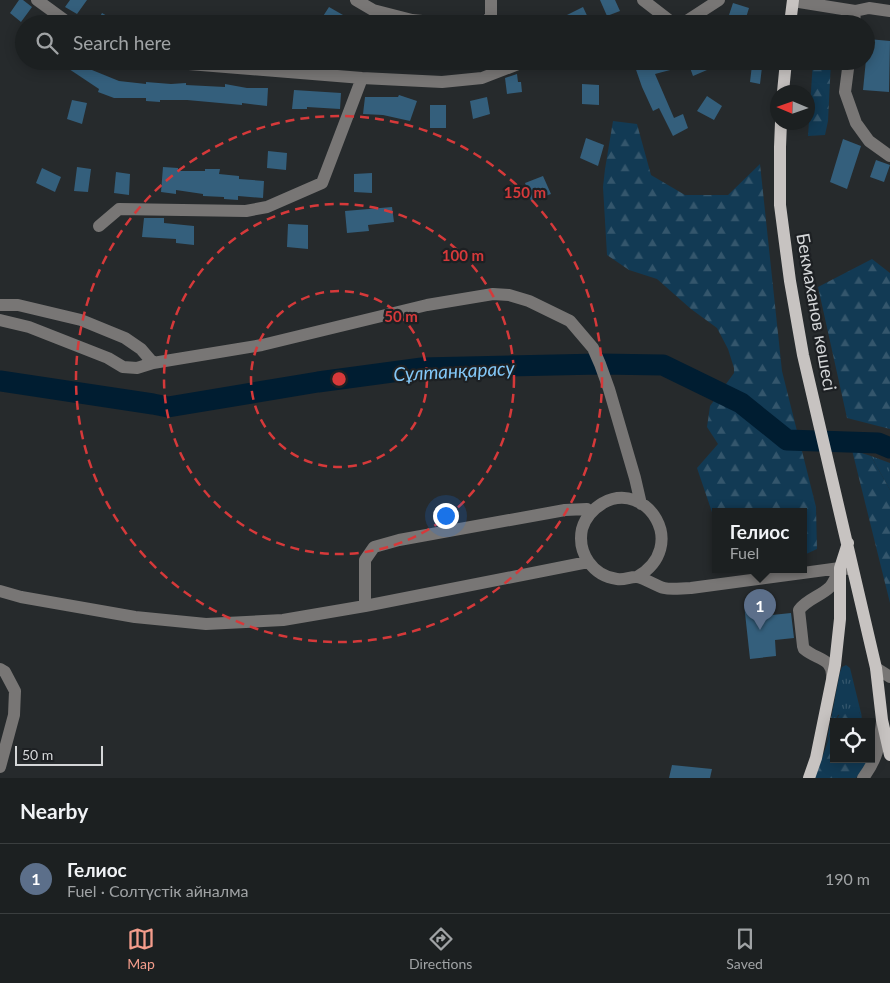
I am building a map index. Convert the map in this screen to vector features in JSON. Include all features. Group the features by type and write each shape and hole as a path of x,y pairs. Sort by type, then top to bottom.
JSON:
{"main road":[{"path":"791,15 793,1"},
{"path":"784,85 785,70"},
{"name":"Бекмаханов көшесі","path":"781,130 780,205 791,290 819,427 848,542 876,668"},
{"path":"809,778 816,758 838,644 840,568 848,542"},
{"path":"876,668 890,704"},
{"path":"876,668 882,720 890,755"}],"street":[{"path":"37,0 58,15"},
{"path":"356,0 373,10 392,15"},
{"path":"491,0 491,15"},
{"path":"643,0 662,15"},
{"path":"693,15 706,5 719,0"},
{"path":"793,1 843,15"},
{"path":"858,15 868,8 890,11"},
{"path":"263,70 442,82 482,78 503,70"},
{"path":"848,70 845,92 856,123 869,140 890,156"},
{"path":"99,226 119,208 246,211 267,207 322,184 362,78"},
{"path":"0,320 29,327 108,358 123,367 137,368 153,363 262,345 427,305 493,294 509,295 529,301 570,321 593,348 609,389 641,504"},
{"path":"0,305 18,305 81,320 126,338 141,349 153,363"},
{"path":"624,498 641,504 654,516 661,532 662,542 657,559 637,577 618,580 601,574 588,562 581,545 582,527 586,519 591,512 606,501 624,498"},
{"path":"365,606 365,560 374,547 398,540 565,510 587,509 591,512"},
{"path":"0,591 21,597 135,617 206,624 284,620 588,562"},
{"path":"832,677 830,665 807,652 802,646 799,610 805,603 831,586 840,568"},
{"path":"807,572 840,568 854,569"},
{"path":"637,577 666,588 691,588 803,573"},
{"path":"876,668 890,677"},
{"path":"0,669 5,672 15,691 14,715 0,767"},
{"path":"863,778 876,757 882,720"}],"green space":[{"path":"812,70 831,70 828,121 825,135 808,136 808,130 815,130 815,85 811,85"},
{"path":"613,121 637,124 651,175 685,195 728,195 760,164 782,371 816,507 817,549 807,554 807,508 712,508 712,512 697,468 718,444 707,427 710,406 734,373 734,368 728,349 717,328 691,309 657,279 629,270 607,255 603,187"},
{"path":"872,259 890,273 890,429 847,418 818,287"},
{"path":"852,450 871,456 890,490 890,603"},
{"path":"871,456 890,463 890,490"},
{"path":"846,665 850,668 862,717 859,712 831,718 842,667"},
{"path":"855,709 862,718 837,718 846,710"},
{"path":"830,724 830,734 826,745"},
{"path":"830,735 830,763 867,763 856,778 815,778"}],"building":[{"path":"19,0 23,0 32,7 26,15 15,15 15,17 10,13"},
{"path":"70,0 87,0 77,14 65,7"},
{"path":"600,0 615,0 620,11 607,15"},
{"path":"733,3 749,8 747,15 729,15"},
{"path":"329,7 343,15 324,15"},
{"path":"583,7 587,15 567,15"},
{"path":"875,40 890,41 889,92 863,90 865,70 875,70"},
{"path":"70,70 92,70 119,81 146,84 146,82 186,83 186,85 225,87 225,84 247,88 268,88 267,106 187,100 160,100 160,102 146,101 146,98 114,98 98,92 99,89"},
{"path":"636,70 670,70 655,74 674,118 683,114 688,128 673,136 659,108 653,111"},
{"path":"691,70 707,70 693,76"},
{"path":"751,70 762,70 760,84 750,82"},
{"path":"517,74 518,82 521,82 522,92 507,94 505,78"},
{"path":"582,84 599,85 599,105 582,104"},
{"path":"294,90 341,93 340,109 307,107 307,109 292,109"},
{"path":"399,95 417,101 410,121 383,115 363,114 365,97 398,97"},
{"path":"707,96 722,106 714,120 697,111"},
{"path":"487,97 490,114 473,119 470,101"},
{"path":"72,100 87,103 82,124 67,119"},
{"path":"430,105 446,105 446,128 430,128"},
{"path":"586,138 604,145 598,166 580,158"},
{"path":"843,139 861,146 847,189 830,182"},
{"path":"268,151 287,153 286,170 267,168"},
{"path":"876,160 890,165 884,182 870,177"},
{"path":"77,167 91,169 88,192 74,191"},
{"path":"163,167 178,168 178,171 220,169 219,174 239,176 239,179 264,181 263,198 238,196 238,200 203,196 203,194 176,190 176,194 161,192"},
{"path":"42,168 61,177 55,192 36,183"},
{"path":"116,172 130,174 129,195 114,193"},
{"path":"372,173 372,193 354,192 354,174"},
{"path":"543,176 551,194 531,201 525,183"},
{"path":"392,207 394,222 368,225 369,231 347,233 345,211"},
{"path":"144,218 164,218 164,223 194,226 194,245 176,243 176,239 142,237"},
{"path":"288,224 308,225 308,249 287,247"},
{"path":"771,601 772,615 791,613 794,638 775,640 776,656 750,659 744,604"},
{"path":"672,765 712,769 710,778 669,778"}],"waterway":[{"name":"Сұлтанқарасу","path":"0,381 168,407 318,382 422,368 600,364 663,365 741,403 787,440 878,443 890,448"}],"place":[{"name":"Гелиос","path":"760,630"}]}
